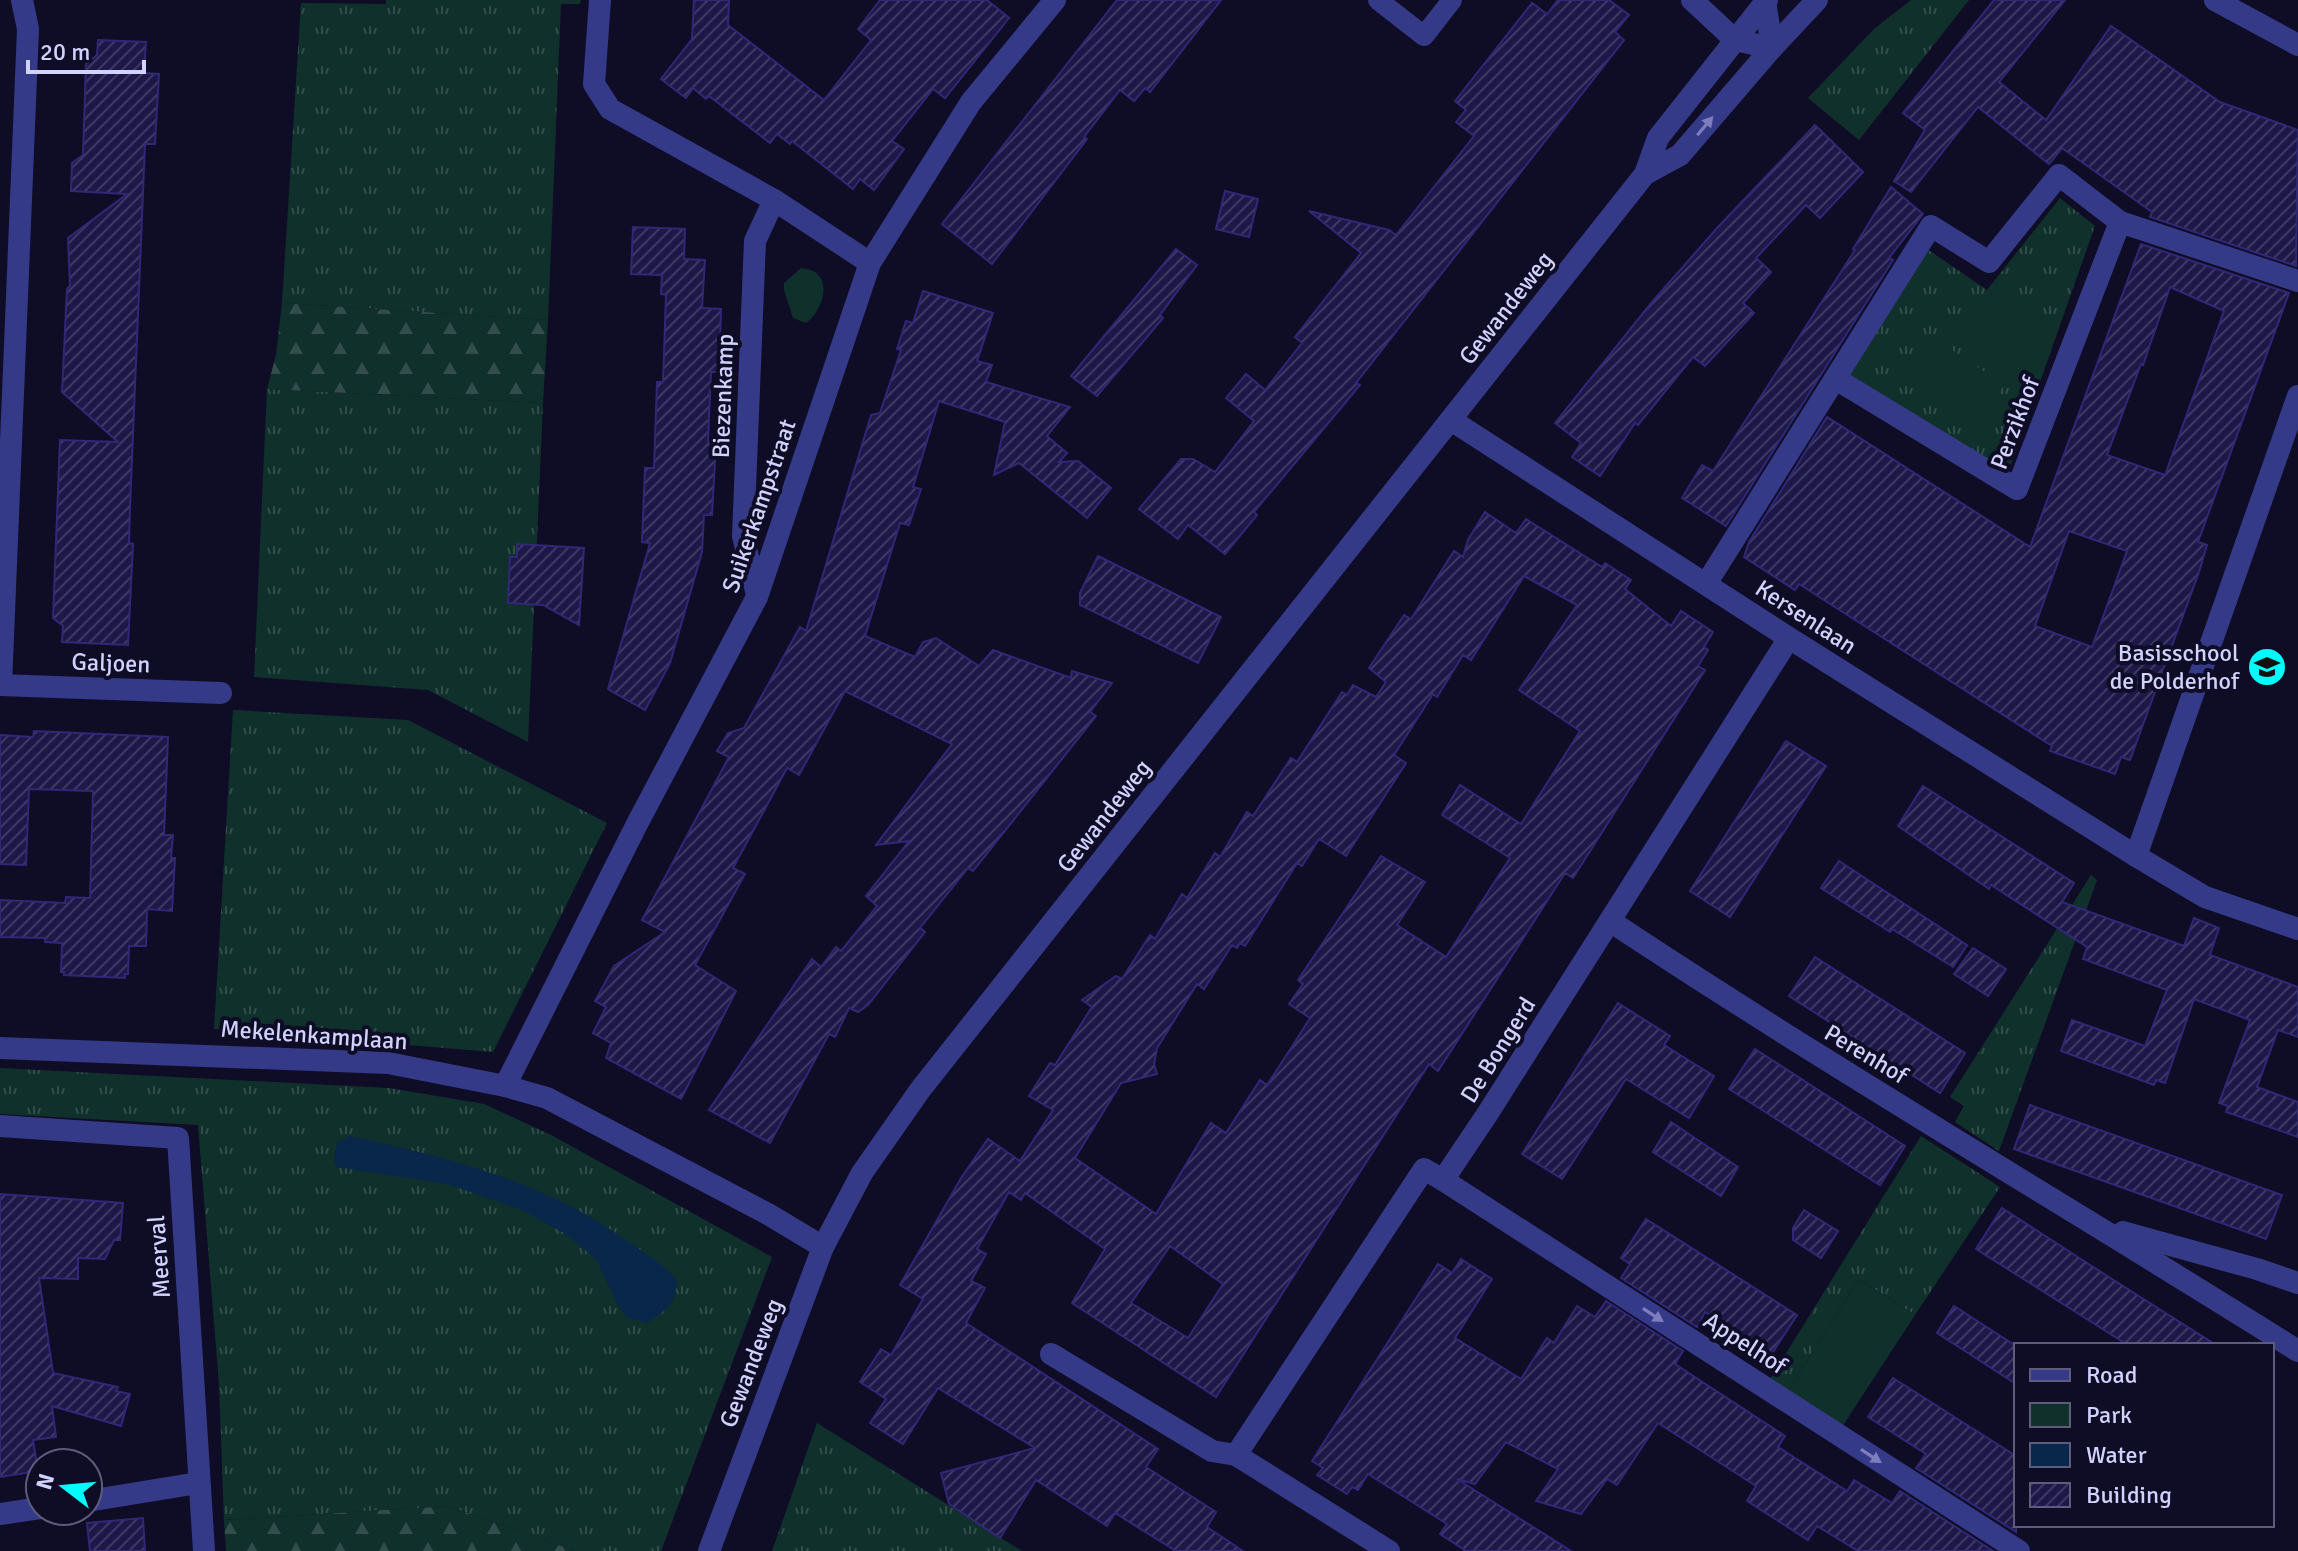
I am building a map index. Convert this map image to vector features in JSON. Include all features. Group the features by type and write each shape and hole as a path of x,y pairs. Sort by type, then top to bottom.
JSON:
{"street":[{"path":"0,685 28,29 22,0"},
{"path":"600,0 594,84 610,109 774,200 870,263"},
{"name":"Suikerkampstraat","path":"505,1086 637,824 757,597 870,263 971,102 1055,0"},
{"path":"1692,0 1735,40 1772,48 1766,0"},
{"name":"Gewandeweg","path":"709,1551 823,1247 862,1173 920,1090 1645,174 1658,138 1766,0"},
{"name":"Gewandeweg","path":"1645,174 1680,155 1817,0"},
{"path":"2215,0 2298,45"},
{"path":"1706,584 1931,226 1989,262 2059,175 2120,222 2298,281"},
{"name":"Biezenkamp","path":"757,597 743,536 755,241 774,200"},
{"name":"Perzikhof","path":"1836,379 2017,489 2120,222"},
{"path":"2136,856 2298,396"},
{"name":"Kersenlaan","path":"1451,420 1789,638 2136,856 2205,897 2298,929"},
{"name":"De Bongerd","path":"1443,1180 1789,638"},
{"name":"Galjoen","path":"0,685 221,693"},
{"name":"Perenhof","path":"1610,921 1760,1020 2100,1226 2298,1351"},
{"name":"Mekelenkamplaan","path":"0,1048 388,1063 505,1086 547,1098 768,1214 823,1247"},
{"name":"Meerval","path":"0,1126 178,1138 204,1551"},
{"path":"1236,1455 1424,1169 1443,1180"},
{"name":"Appelhof","path":"1443,1180 2019,1551"},
{"name":"Perenhof","path":"2100,1226 2298,1283"},
{"path":"1051,1354 1212,1451 1236,1455 1389,1551"},
{"path":"104,1498 198,1483"},
{"path":"0,1514 24,1510"}],"lane":[{"path":"1378,0 1424,36 1452,0"}],"green space":[{"path":"386,0 581,0 580,4 561,4 548,320 282,303 301,3 386,4"},
{"path":"1911,0 1969,0 1859,140 1808,98 1874,29"},
{"path":"2060,198 2095,226 2006,478 1848,378 1927,249 1987,290"},
{"path":"801,268 817,274 823,288 819,308 806,323 793,318 784,290 784,283"},
{"path":"1999,283 2058,330 2038,387 1960,338"},
{"path":"282,303 548,320 543,403 267,389 276,355"},
{"path":"1927,333 2004,385 1978,425 1900,372"},
{"path":"267,389 543,403 528,742 428,690 254,677"},
{"path":"233,710 408,720 607,823 493,1052 214,1029"},
{"path":"2091,875 2097,880 1999,1151 1955,1122 1964,1106 1950,1097"},
{"path":"0,1068 389,1088 484,1104 551,1135 772,1257 661,1551 575,1551 448,1506 224,1520 219,1384 198,1125 0,1114"},
{"path":"1921,1136 2000,1187 1915,1315 1859,1279 1788,1391 1770,1379"},
{"path":"1859,1279 1915,1315 1842,1427 1788,1391"},
{"path":"817,1423 1022,1551 772,1551"},
{"path":"448,1506 575,1551 226,1551 224,1520"}],"water":[{"path":"349,1136 460,1163 530,1187 564,1203 597,1221 666,1269 677,1280 673,1301 647,1323 627,1317 596,1259 564,1233 522,1210 447,1184 337,1167 334,1160 337,1143"}],"building":[{"path":"694,0 729,0 728,25 824,100 871,40 858,29 880,0 987,0 1009,18 945,98 933,89 892,141 904,149 874,190 860,179 853,189 792,141 790,144 777,134 770,143 709,96 706,99 693,88 686,98 661,79 692,39"},
{"path":"1117,0 1221,0 1150,92 1145,88 1134,101 1120,90 1084,137 1087,139 992,264 942,224"},
{"path":"1558,0 1609,0 1629,15 1615,32 1624,40 1356,383 1360,385 1254,512 1257,515 1225,554 1188,525 1178,539 1139,509 1181,459 1193,459 1215,472 1254,421 1226,398 1246,374 1265,390 1302,343 1295,337 1361,253 1309,211 1389,230 1396,235 1474,136 1456,122 1466,110 1455,101 1532,3 1547,14"},
{"path":"1994,0 2065,0 1999,82 2046,120 2111,26 2220,102 2298,130 2296,266 2150,217 2152,212 2062,148 2049,164 1978,107 1911,192 1894,181 1925,130 1903,113"},
{"path":"98,40 146,42 144,73 159,74 155,144 145,144 130,507 129,543 133,544 128,645 62,642 63,626 53,618 60,440 118,442 62,392 67,289 70,286 68,238 127,194 71,191 72,163 83,155 86,64 97,55"},
{"path":"1815,125 1863,172 1820,218 1806,205 1756,258 1771,272 1743,303 1754,313 1705,366 1693,357 1638,425 1635,423 1600,476 1572,457 1581,443 1555,423 1652,302"},
{"path":"1891,187 1923,214 1889,258 1893,260 1726,526 1682,498 1702,465 1713,471 1855,250"},
{"path":"1225,191 1258,199 1249,237 1216,229"},
{"path":"633,227 685,229 684,259 705,260 702,308 721,309 719,372 711,372 708,441 716,441 712,515 704,515 702,552 670,663 645,710 608,689 650,543 642,542 645,468 654,468 657,382 663,382 666,295 661,294 662,275 631,274"},
{"path":"2141,244 2289,293 2198,542 2207,545 2199,572 2130,760 2121,757 2115,774 2050,751 2052,746 1799,584 1795,590 1744,557 1749,542 1827,417 2030,547","holes":["2170,287 2224,311 2165,475 2107,455","2069,531 2127,551 2092,647 2035,626"]},
{"path":"1176,249 1197,265 1160,315 1163,318 1097,396 1071,376"},
{"path":"923,291 993,313 977,361 992,365 986,382 1070,407 1047,436 1067,453 1059,462 1078,461 1111,488 1087,518 1019,463 994,475 1005,422 939,401 913,487 921,489 909,525 900,523 865,636 915,657 923,642 936,638 979,666 993,650 1071,678 1072,671 1112,683 1090,712 1096,716 973,871 968,868 920,928 925,932 868,1005 858,1012 849,1008 835,1037 829,1034 770,1143 709,1110 812,959 821,967 836,947 841,951 877,906 866,896 909,841 876,845 952,744 845,691 799,775 787,768 733,868 745,874 695,965 736,991 681,1099 606,1058 611,1043 593,1033 606,1007 595,1001 614,966 665,932 642,920 729,757 717,751 728,733 744,728 800,627 806,631 871,415 880,413 901,350 897,349 906,321 913,323"},
{"path":"1485,512 1516,533 1526,519 1602,567 1605,563 1631,580 1625,589 1671,626 1681,611 1713,632 1704,647 1708,650 1698,666 1705,670 1573,878 1565,873 1438,1071 1429,1064 1216,1397 1072,1303 1105,1249 1025,1193 1021,1200 1009,1192 977,1249 986,1254 971,1281 985,1288 966,1323 1158,1449 1146,1467 1216,1512 1207,1527 1243,1551 1176,1551 1115,1513 1107,1526 1036,1480 1000,1538 949,1504 941,1473 1035,1448 938,1388 903,1444 870,1423 886,1399 860,1382 881,1349 891,1355 923,1299 900,1285 961,1178 988,1139 1020,1161 1053,1110 1029,1096 1050,1063 1055,1065 1092,1007 1082,1000 1116,976 1122,979 1150,935 1155,939 1182,894 1187,898 1215,853 1220,857 1247,812 1253,816 1291,758 1297,762 1342,692 1347,695 1353,685 1376,697 1386,682 1369,668 1404,615 1411,619 1454,551 1463,557 1468,540","holes":["1524,576 1577,605 1519,690 1580,731 1521,824 1460,785 1442,815 1510,858 1446,957 1397,925 1425,882 1381,856 1298,980 1303,984 1289,1004 1310,1018 1295,1042 1267,1085 1260,1080 1226,1133 1211,1123 1156,1214 1075,1158 1121,1083 1157,1074 1154,1064 1157,1048 1197,984 1204,989 1232,945 1237,948 1240,943 1245,946 1297,863 1302,866 1319,839 1346,856 1406,763 1394,755 1433,694 1437,697 1463,655 1471,660","1170,1246 1223,1284 1188,1338 1131,1303"]},
{"path":"517,544 584,548 579,625 543,605 508,603 510,557 517,557"},
{"path":"1098,556 1221,617 1198,663 1080,605 1080,593"},
{"path":"34,731 168,737 164,835 173,835 172,911 147,909 146,946 129,946 128,974 125,978 64,975 61,972 62,943 45,942 45,938 0,937 0,900 65,903 66,897 90,898 93,791 29,789 26,865 0,864 0,735 33,737"},
{"path":"1786,741 1826,766 1730,917 1690,891"},
{"path":"1923,786 2074,883 2062,902 2184,946 2194,918 2219,928 2210,955 2298,987 2298,1037 2278,1030 2257,1087 2298,1102 2298,1137 2226,1112 2228,1106 2219,1103 2250,1020 2194,999 2165,1083 2156,1080 2154,1085 2061,1051 2072,1020 2145,1046 2167,990 2083,959 2087,947 1991,885 1989,889 1898,826"},
{"path":"1839,861 1967,945 1953,967 1821,888"},
{"path":"1973,948 2006,969 1988,996 1954,974"},
{"path":"1815,957 1965,1053 1940,1093 1789,996"},
{"path":"1618,1003 1670,1036 1664,1045 1714,1076 1689,1118 1626,1079 1562,1179 1522,1154"},
{"path":"1755,1049 1905,1146 1880,1185 1729,1089"},
{"path":"2030,1105 2282,1195 2266,1239 2014,1149"},
{"path":"1671,1122 1738,1167 1721,1196 1653,1152"},
{"path":"0,1194 123,1203 120,1240 114,1240 105,1259 78,1258 78,1279 39,1278 53,1373 118,1387 116,1391 130,1394 121,1426 52,1406 56,1437 33,1440 34,1447 24,1447 24,1473 0,1477"},
{"path":"2002,1208 2213,1343 2125,1343 1976,1249"},
{"path":"1804,1210 1838,1231 1821,1258 1793,1240 1793,1228"},
{"path":"1646,1219 1797,1315 1771,1355 1705,1312 1697,1327 1621,1278 1630,1264 1621,1258"},
{"path":"1461,1259 1492,1279 1455,1338 1521,1379 1547,1338 1554,1343 1577,1306 1595,1317 1606,1301 1683,1351 1675,1364 1785,1436 1778,1447 1847,1491 1854,1480 1892,1503 1900,1491 1993,1551 1858,1551 1817,1526 1808,1540 1747,1501 1756,1486 1658,1423 1617,1485 1607,1479 1581,1514 1536,1501 1558,1469 1506,1442 1475,1484 1457,1479 1571,1551 1466,1551 1440,1534 1447,1524 1368,1474 1358,1490 1352,1487 1347,1494 1317,1475 1323,1468 1312,1461 1438,1264 1452,1273"},
{"path":"1954,1306 2014,1345 2014,1383 1937,1333"},
{"path":"1893,1378 2014,1455 2016,1532 1916,1468 1926,1454 1868,1417"},
{"path":"143,1518 145,1551 90,1551 87,1527 104,1527 104,1521"}],"place":[{"name":"Basisschool de Polderhof","path":"2267,667"}]}
